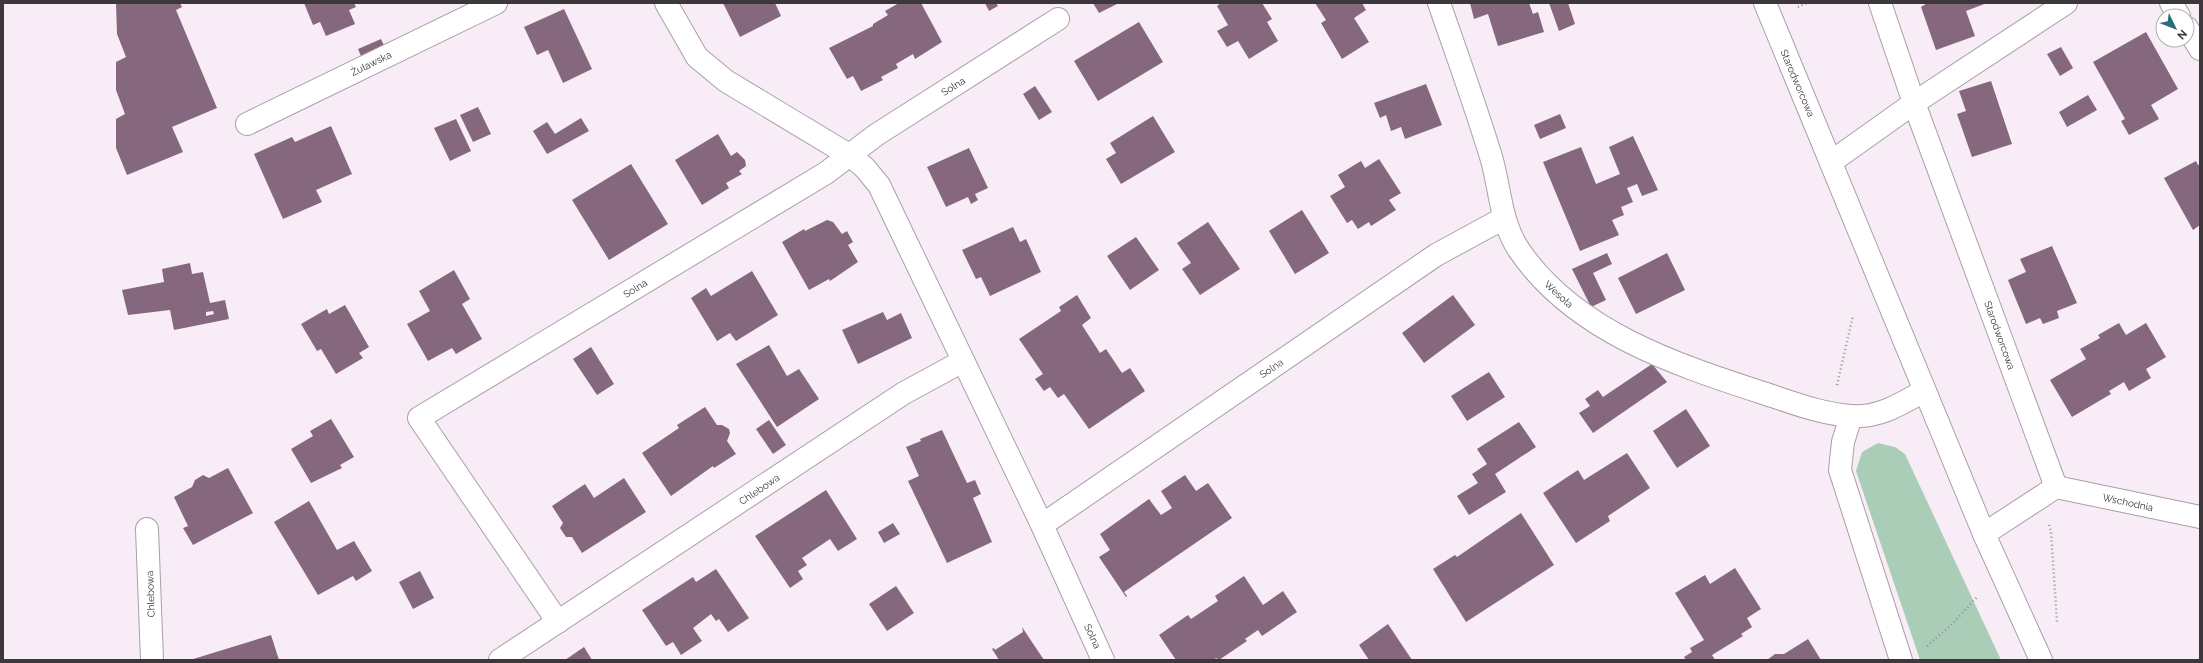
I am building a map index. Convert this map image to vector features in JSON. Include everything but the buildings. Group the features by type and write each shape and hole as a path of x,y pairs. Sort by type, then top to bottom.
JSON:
{"street":[{"name":"Żuławska","path":"247,124 496,3"},
{"name":"Solna","path":"666,3 697,57 726,81 849,155 864,167 879,185 1042,525 1104,660"},
{"name":"Wesoła","path":"1439,3 1492,162 1504,218 1518,248 1539,275 1567,303 1591,320 1651,352 1693,370 1840,414"},
{"name":"Starodworcowa","path":"1880,3 1914,103 2056,487"},
{"path":"1831,162 1914,103 2066,3"},
{"name":"Starodworcowa","path":"1768,4 1924,391 1984,534 2041,660"},
{"name":"Solna","path":"558,622 420,418 826,173 876,135 1058,19"},
{"name":"Solna","path":"1042,525 1436,255 1504,218"},
{"name":"Chlebowa","path":"500,660 904,392 963,361"},
{"path":"1901,660 1840,470 1843,442 1840,414 1874,415 1892,409 1924,391"},
{"path":"1984,534 2056,487"},
{"name":"Wschodnia","path":"2056,487 2200,517"},
{"name":"Chlebowa","path":"147,529 152,660"}],"path":[{"path":"1840,414 1853,316"},
{"path":"2048,524 2051,531 2058,627"},
{"path":"1926,647 1951,625 1978,596"}],"green space":[{"path":"1878,443 1895,447 1905,454 2001,660 1920,660 1856,471 1862,452"}]}
